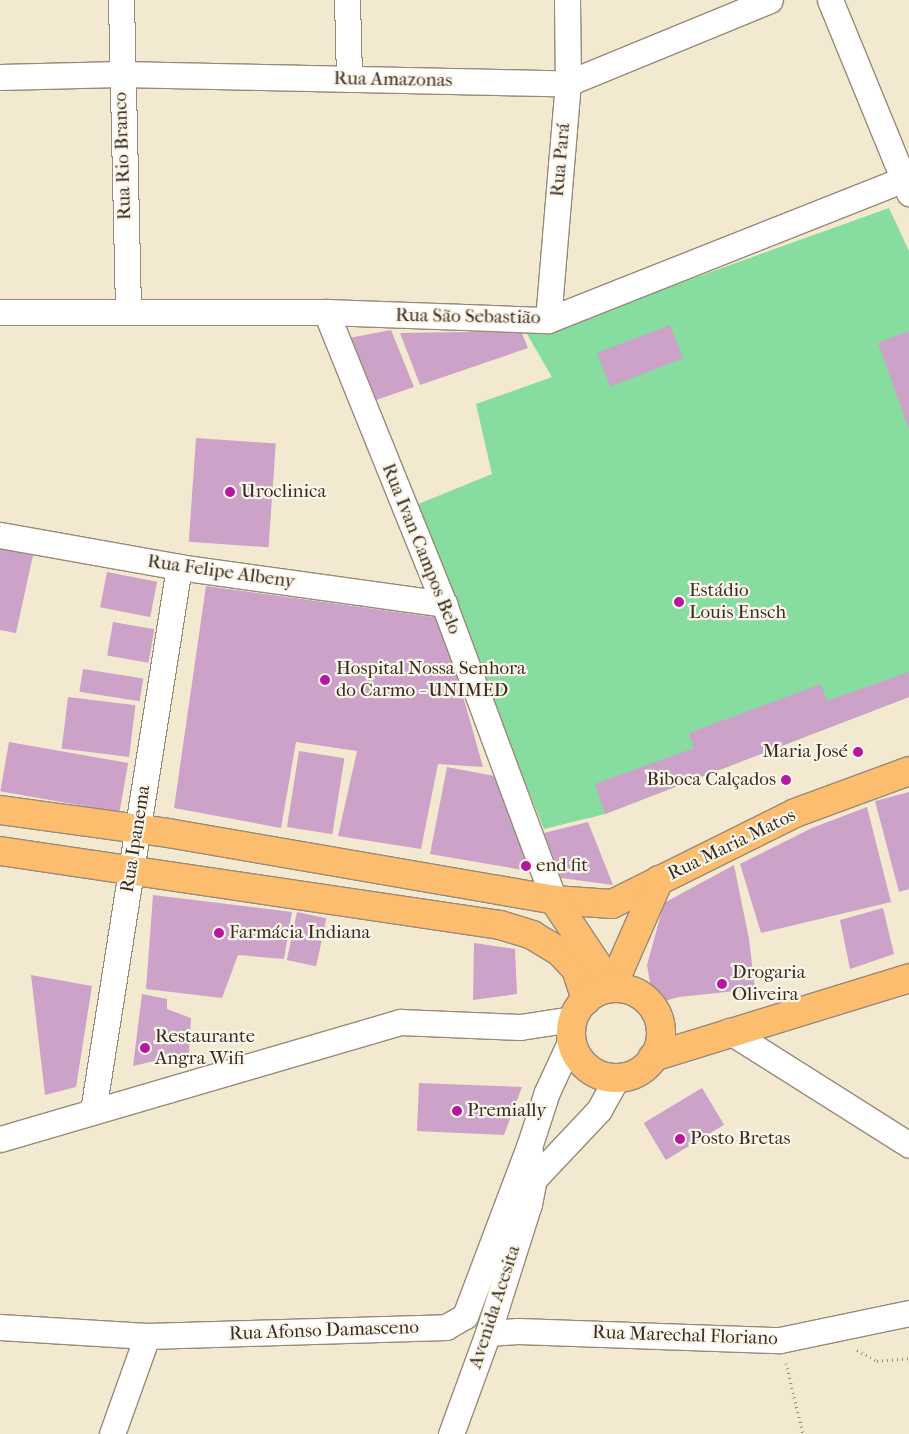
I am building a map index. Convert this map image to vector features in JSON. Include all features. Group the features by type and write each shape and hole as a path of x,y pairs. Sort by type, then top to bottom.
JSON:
{"main road":[{"name":"Rua Maria Matos","path":"0,810 138,829 554,900 612,904 796,813 909,771"},
{"path":"0,851 500,925 532,935 559,951 576,970 578,1058 588,1069 600,1076 617,1078 634,1074 653,1057 728,1031 909,978"},
{"path":"612,987 659,880"},
{"path":"554,900 612,987"},
{"path":"577,1020 600,990 612,987 639,994 650,1004 661,1030 659,1044 653,1057"}],"street":[{"name":"Rua Rio Branco","path":"121,0 120,74 128,312"},
{"path":"347,0 349,80"},
{"name":"Rua Pará","path":"548,320 568,83 566,0"},
{"name":"Rua Amazonas","path":"0,77 120,74 568,83 770,0"},
{"path":"830,0 907,183"},
{"name":"Rua São Sebastião","path":"0,312 326,312 548,320 907,183"},
{"name":"Rua Ivan Campos Belo","path":"326,312 444,604 554,900"},
{"name":"Rua Felipe Albeny","path":"0,535 179,567 444,604"},
{"name":"Rua Ipanema","path":"93,1111 179,567"},
{"path":"0,1139 400,1022 520,1027 577,1020"},
{"name":"Avenida Acesita","path":"451,1434 488,1333 534,1179 529,1147 547,1092 577,1020"},
{"path":"728,1031 909,1144"},
{"name":"Avenida Acesita","path":"534,1179 599,1110 617,1078"},
{"name":"Rua Afonso Damasceno","path":"0,1327 147,1336 446,1327 465,1316 529,1147"},
{"name":"Rua Marechal Floriano","path":"488,1333 527,1331 780,1340 909,1313"},
{"path":"112,1434 147,1336"}],"path":[{"path":"824,1332 877,1360 909,1358"},
{"path":"780,1340 803,1434"}],"green space":[{"name":"Estádio Louis Ensch","path":"889,208 909,251 909,697 605,814 544,829 411,507 492,474 476,404 552,377 527,334 549,330"}],"building":[{"path":"670,325 683,359 610,387 597,353"},
{"path":"391,330 414,387 373,401 349,338"},
{"path":"521,331 528,348 420,385 400,333"},
{"path":"909,331 909,429 878,343"},
{"name":"Uroclinica","path":"196,438 276,444 269,547 189,542"},
{"path":"0,549 33,555 16,633 0,630"},
{"path":"107,572 157,582 150,617 100,607"},
{"name":"Hospital Nossa Senhora do Carmo - UNIMED","path":"206,586 441,618 483,767 438,764 421,849 338,836 357,751 296,742 281,828 174,808"},
{"path":"113,622 154,629 148,663 107,655"},
{"path":"83,669 143,679 140,701 79,692"},
{"path":"909,672 909,697 605,814 595,784 694,748 689,733 821,684 827,701"},
{"path":"68,697 135,705 129,757 62,749"},
{"path":"9,742 128,763 119,812 0,791"},
{"path":"299,751 344,758 332,834 287,827"},
{"path":"447,767 500,777 534,872 430,854"},
{"path":"909,792 909,889 899,892 875,801"},
{"path":"867,807 891,902 761,933 740,864 812,828"},
{"path":"588,822 613,885 561,878 544,833"},
{"path":"734,865 749,939 755,989 679,997 661,1002 650,983 647,965 664,903"},
{"name":"Farmácia Indiana","path":"153,895 292,912 284,959 238,955 222,998 146,989"},
{"path":"883,908 894,954 850,969 840,920"},
{"path":"297,912 326,918 316,966 287,960"},
{"path":"474,943 515,949 517,994 473,1000"},
{"path":"31,975 92,986 76,1087 45,1095"},
{"path":"142,994 167,999 167,1009 191,1018 189,1053 133,1066"},
{"path":"419,1083 522,1087 504,1135 417,1131"},
{"path":"702,1088 724,1125 666,1160 644,1123"}],"place":[{"name":"Uroclinica","path":"230,492"},
{"name":"Estádio Louis Ensch","path":"679,602"},
{"name":"Hospital Nossa Senhora do Carmo - UNIMED","path":"325,680"},
{"name":"Maria José","path":"858,752"},
{"name":"Biboca Calçados","path":"786,780"},
{"name":"end fit","path":"526,866"},
{"name":"Farmácia Indiana","path":"219,933"},
{"name":"Drogaria Oliveira","path":"722,984"},
{"name":"Restaurante Angra Wifi","path":"145,1048"},
{"name":"Premially","path":"457,1111"},
{"name":"Posto Bretas","path":"680,1139"}]}
